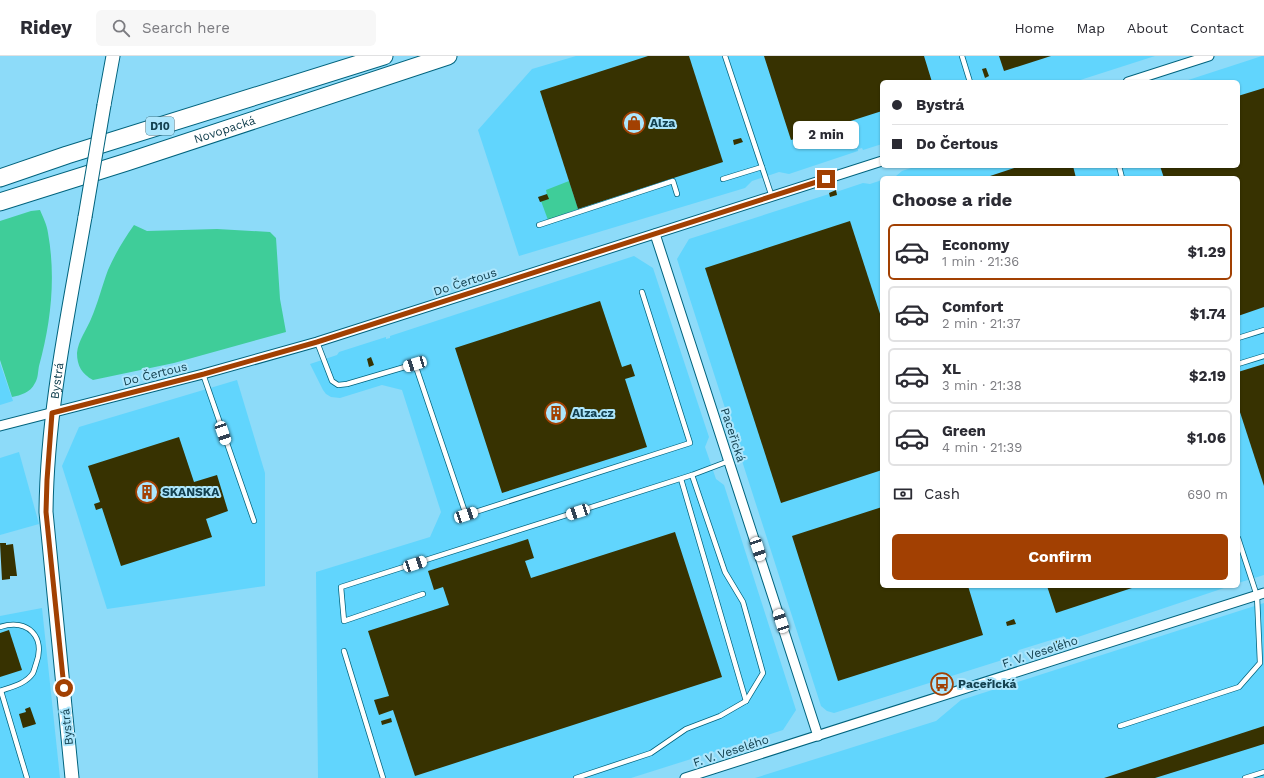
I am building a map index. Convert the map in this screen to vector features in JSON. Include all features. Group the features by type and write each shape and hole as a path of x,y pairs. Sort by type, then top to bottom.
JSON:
{"highway":[{"name":"Novopacká","path":"0,178 384,56"},
{"name":"Novopacká","path":"0,202 127,162 448,56"}],"street":[{"name":"Bystrá","path":"72,778 46,512 47,480 52,413 113,56"},
{"path":"1134,80 1209,56"},
{"name":"Do Čertous","path":"0,426 204,374 317,342 880,162"},
{"name":"Paceřická","path":"655,234 818,736"},
{"name":"F. V. Veselého","path":"686,778 1260,594"}],"lane":[{"path":"726,56 772,197"},
{"path":"962,56 969,80"},
{"path":"723,179 762,167"},
{"path":"539,225 558,217 673,181 677,194"},
{"path":"317,342 332,381 338,385 348,384 415,364 466,515 690,443 642,292"},
{"path":"1240,337 1264,330"},
{"path":"1240,363 1264,356"},
{"path":"204,374 254,521"},
{"path":"423,594 344,621 341,587 681,479 729,461"},
{"path":"576,778 651,753 686,729 720,716 746,701 763,673 743,602 725,572 692,475"},
{"path":"681,479 746,701"},
{"path":"1120,726 1239,687 1260,663 1260,594 1240,543"},
{"path":"0,627 18,624 32,631 38,640 39,655 32,674 19,684 0,691 27,778"},
{"path":"344,651 383,778"},
{"path":"1245,778 1264,772"}],"shaded area":[{"path":"576,56 1155,56 1080,80 880,80 880,145 863,150 862,148 858,149 858,151 789,174 779,172 752,181 745,188 519,256 478,130 532,69"},
{"path":"1264,56 1264,575 1240,582 1240,176 896,176 902,171 911,168 1240,168 1240,80 1188,80"},
{"path":"880,181 880,588 1224,588 1066,641 1064,636 1019,650 1015,656 834,713 827,711 821,706 677,259 689,239 829,194 830,197 837,195 836,192 863,183 870,184"},
{"path":"634,256 653,268 709,437 705,447 716,479 724,485 796,710 783,730 631,778 318,778 316,572 430,537 441,512 402,390 382,385 340,398 331,397 323,390 310,364 337,355 339,352 386,337 386,339 390,338 390,336"},
{"path":"0,363 13,401 0,405"},
{"path":"237,380 265,473 265,586 107,609 62,466 79,427"},
{"path":"19,452 39,524 0,535 0,458"},
{"path":"1264,603 1264,778 755,778 936,721 961,700"},
{"path":"42,608 60,778 0,778 0,616"}],"green space":[{"path":"569,181 578,209 548,220 541,201 548,199 546,190"},
{"path":"40,210 47,227 52,266 51,300 47,333 36,381 28,391 12,397 0,360 0,221 31,211"},
{"path":"134,225 147,231 217,229 270,232 276,238 280,299 286,332 174,363 93,380 89,378 79,366 77,358 78,349 93,313 108,270"}],"building":[{"path":"648,56 689,56 723,162 578,209 540,91"},
{"path":"764,56 924,56 931,80 880,80 880,112 791,140"},
{"path":"999,56 1051,56 1004,71"},
{"path":"986,68 989,76 985,78 982,69"},
{"path":"1264,88 1264,307 1240,315 1240,176 1163,176 1161,168 1240,168 1240,95"},
{"path":"741,138 743,142 734,145 733,140"},
{"path":"1014,168 1074,168 1076,176 990,176"},
{"path":"836,190 837,195 830,197 829,193"},
{"path":"547,194 549,199 540,202 538,197"},
{"path":"850,221 880,314 880,471 781,503 705,268"},
{"name":"Alza.cz","path":"600,301 622,367 631,364 635,376 625,379 647,447 502,493 455,348"},
{"path":"371,357 374,365 369,367 367,359"},
{"path":"1264,364 1264,486 1240,412 1240,371"},
{"name":"SKANSKA","path":"179,437 194,482 217,475 228,511 206,519 212,537 121,566 102,508 96,510 94,504 100,502 88,466"},
{"path":"880,508 880,588 969,588 983,635 838,681 792,536"},
{"path":"675,532 722,677 415,776 393,710 379,715 374,700 389,696 368,631 449,605 443,587 434,590 428,571 528,539 534,558 525,561 531,578"},
{"path":"0,543 6,543 6,545 13,544 17,576 10,576 10,579 2,580"},
{"path":"1048,588 1132,588 1056,613"},
{"path":"1014,619 1016,624 1007,626 1006,622"},
{"path":"9,630 22,670 0,677 0,633"},
{"path":"1062,639 1064,643 1054,646 1053,642"},
{"path":"30,707 36,724 23,728 19,714 26,712 25,709"},
{"path":"391,718 392,722 382,725 381,721"},
{"path":"1264,726 1264,744 1155,778 1104,778"}],"place":[{"name":"Alza","path":"634,123"},
{"name":"Alza.cz","path":"556,413"},
{"name":"SKANSKA","path":"147,492"},
{"name":"Paceřická","path":"942,684"}],"route":[{"path":"64,688 46,512 52,413 204,374 317,342 826,179"}]}
